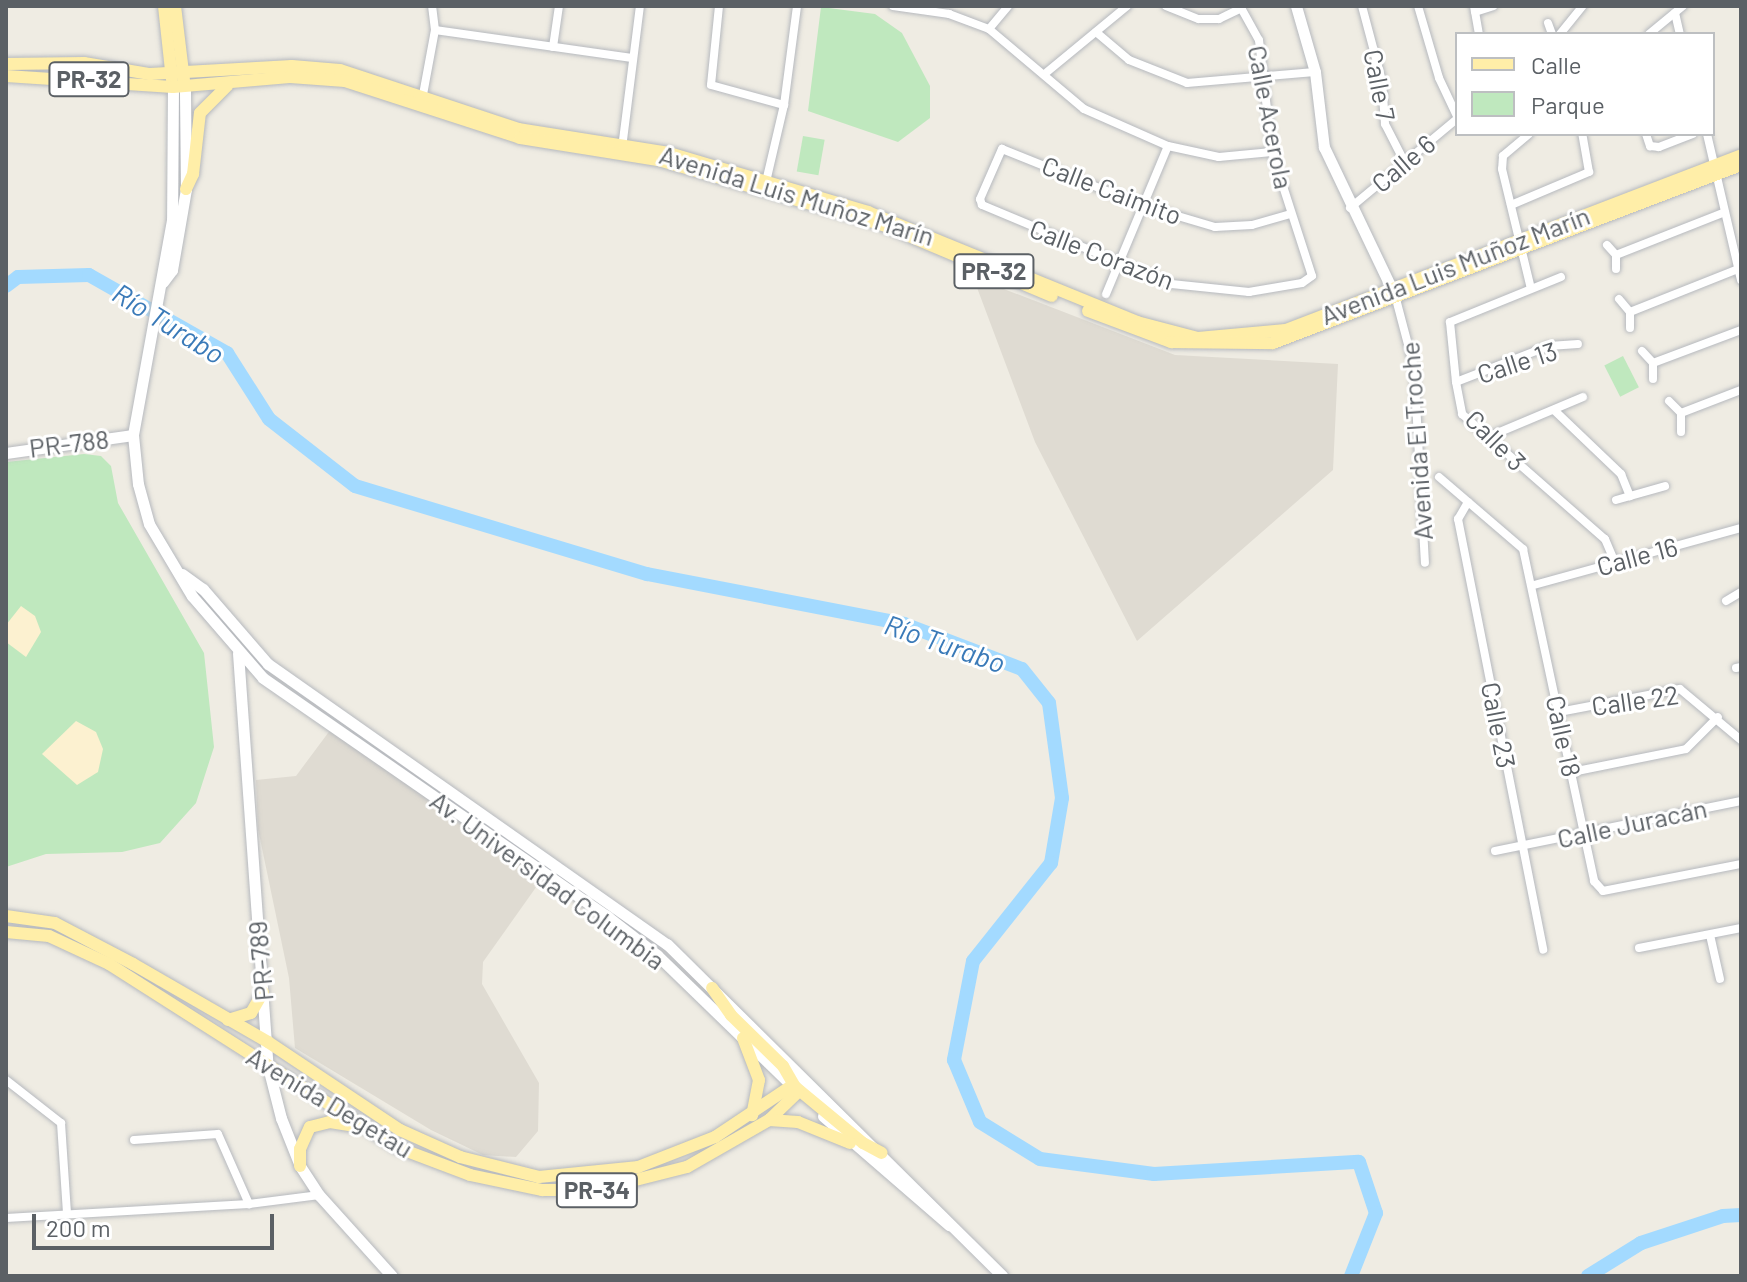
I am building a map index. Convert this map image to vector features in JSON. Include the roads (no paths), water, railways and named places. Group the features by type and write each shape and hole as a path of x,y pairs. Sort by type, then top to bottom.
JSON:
{"main road":[{"path":"164,6 178,81"},
{"path":"175,6 178,81"},
{"name":"Avenida El Troche","path":"1296,6 1315,72 1324,147 1350,208 1395,295"},
{"name":"Avenida Luis Muñoz Marín","path":"6,64 57,64 178,81 314,67 518,129 622,149 765,186 931,239 1158,334 1198,338 1257,336 1395,295 1715,170 1741,155"},
{"path":"6,74 57,64"},
{"name":"Avenida Luis Muñoz Marín","path":"6,74 230,84 328,78 422,101"},
{"name":"Av. Universidad Columbia","path":"161,285 172,270 186,189 178,81"},
{"name":"Av. Universidad Columbia","path":"178,81 173,198 161,285 133,435 138,484 149,524 192,596 238,655 263,678 620,926 743,1038 850,1143 949,1225"},
{"path":"186,189 193,174 200,113 230,84"},
{"name":"Avenida Luis Muñoz Marín","path":"1715,170 1741,165"},
{"name":"PR-788","path":"6,453 133,435"},
{"name":"Av. Universidad Columbia","path":"181,573 214,602 268,664 616,905 712,988 882,1153 1002,1276"},
{"path":"214,602 238,655 334,710"},
{"name":"PR-789","path":"238,655 268,1067 300,1166 319,1195 392,1276"},
{"path":"239,686 263,678"},
{"path":"420,787 429,775"},
{"name":"Avenida Degetau","path":"6,916 55,923 268,1042 400,1130 460,1157 539,1177 638,1167 715,1137 795,1088"},
{"name":"Avenida Degetau","path":"6,932 49,936 109,964 380,1136 470,1175 542,1190 596,1190 687,1167 769,1120 795,1088"},
{"path":"712,988 795,1088 863,1143 882,1153"},
{"path":"227,1020 251,1013 263,992"},
{"path":"743,1038 759,1080 752,1115"},
{"path":"769,1120 811,1126 850,1143"},
{"path":"300,1166 305,1133 322,1122 343,1122 380,1136"}],"street":[{"path":"422,101 435,30 432,6"},
{"path":"553,47 559,6"},
{"path":"622,149 640,6"},
{"path":"719,6 711,85 784,105"},
{"path":"765,186 784,105 797,6"},
{"path":"893,6 949,14 989,29 1047,72 1084,109 1168,146 1219,157 1272,152"},
{"path":"989,29 1008,6"},
{"path":"1047,72 1127,6"},
{"path":"1166,6 1199,19 1219,19 1241,7"},
{"name":"Calle 7","path":"1362,6 1382,81 1385,124 1404,161"},
{"path":"1418,6 1439,78 1455,113"},
{"path":"1479,32 1475,9 1493,6"},
{"path":"1562,32 1583,6"},
{"path":"1651,32 1683,6"},
{"name":"Calle Acerola","path":"1241,7 1259,40 1272,152 1312,276"},
{"path":"1675,13 1680,32"},
{"path":"1548,23 1551,32"},
{"path":"435,30 632,58"},
{"path":"1096,32 1129,60 1187,83 1264,79 1315,72"},
{"name":"Calle 6","path":"1350,208 1455,119"},
{"path":"1527,136 1503,156 1531,289 1561,277"},
{"path":"1511,205 1589,172 1582,136"},
{"path":"1647,136 1650,146 1659,147 1688,136"},
{"path":"1707,136 1741,280"},
{"path":"1106,294 1168,146"},
{"name":"Calle Caimito","path":"988,208 980,199 1002,149 1144,206 1215,227 1252,225 1290,214"},
{"name":"Calle Corazón","path":"988,208 1118,265 1209,291 1249,292 1302,283 1312,276"},
{"path":"1616,255 1725,212"},
{"path":"1607,245 1616,255 1616,269"},
{"path":"1630,312 1738,269"},
{"name":"Calle 3","path":"1531,289 1450,322 1462,414 1605,539 1615,562"},
{"name":"Avenida El Troche","path":"1395,295 1414,367 1425,563"},
{"path":"1619,299 1630,312 1630,328"},
{"path":"1653,363 1741,330"},
{"name":"Calle 13","path":"1456,382 1549,346 1578,344"},
{"path":"1642,351 1653,363 1653,379"},
{"path":"1681,413 1741,390"},
{"path":"1488,437 1583,397"},
{"path":"1669,401 1681,413 1681,432"},
{"path":"1554,410 1621,474 1630,496"},
{"name":"Calle 18","path":"1439,477 1523,549 1534,585 1594,881 1603,891 1741,864"},
{"path":"1616,500 1665,486"},
{"name":"Calle 23","path":"1468,502 1458,519 1543,950"},
{"name":"Calle 16","path":"1534,585 1741,528"},
{"path":"1726,601 1741,592"},
{"name":"Calle 22","path":"1559,712 1680,689 1718,717 1741,740"},
{"path":"1572,772 1686,749 1718,717"},
{"name":"Calle Juracán","path":"1495,851 1741,801"},
{"path":"1639,948 1741,928"},
{"path":"1710,935 1720,979"},
{"path":"6,1080 61,1123 67,1214"},
{"path":"134,1140 218,1134 249,1204"},
{"path":"6,1218 249,1204 319,1195"}],"waterway":[{"name":"Río Turabo","path":"6,286 18,277 89,275 227,353 269,419 355,486 647,574 904,624 1022,669 1049,703 1062,798 1051,863 973,961 954,1060 980,1122 1040,1159 1154,1174 1359,1162 1376,1213 1351,1276"},
{"path":"1588,1276 1641,1243 1723,1216 1741,1215"}]}
